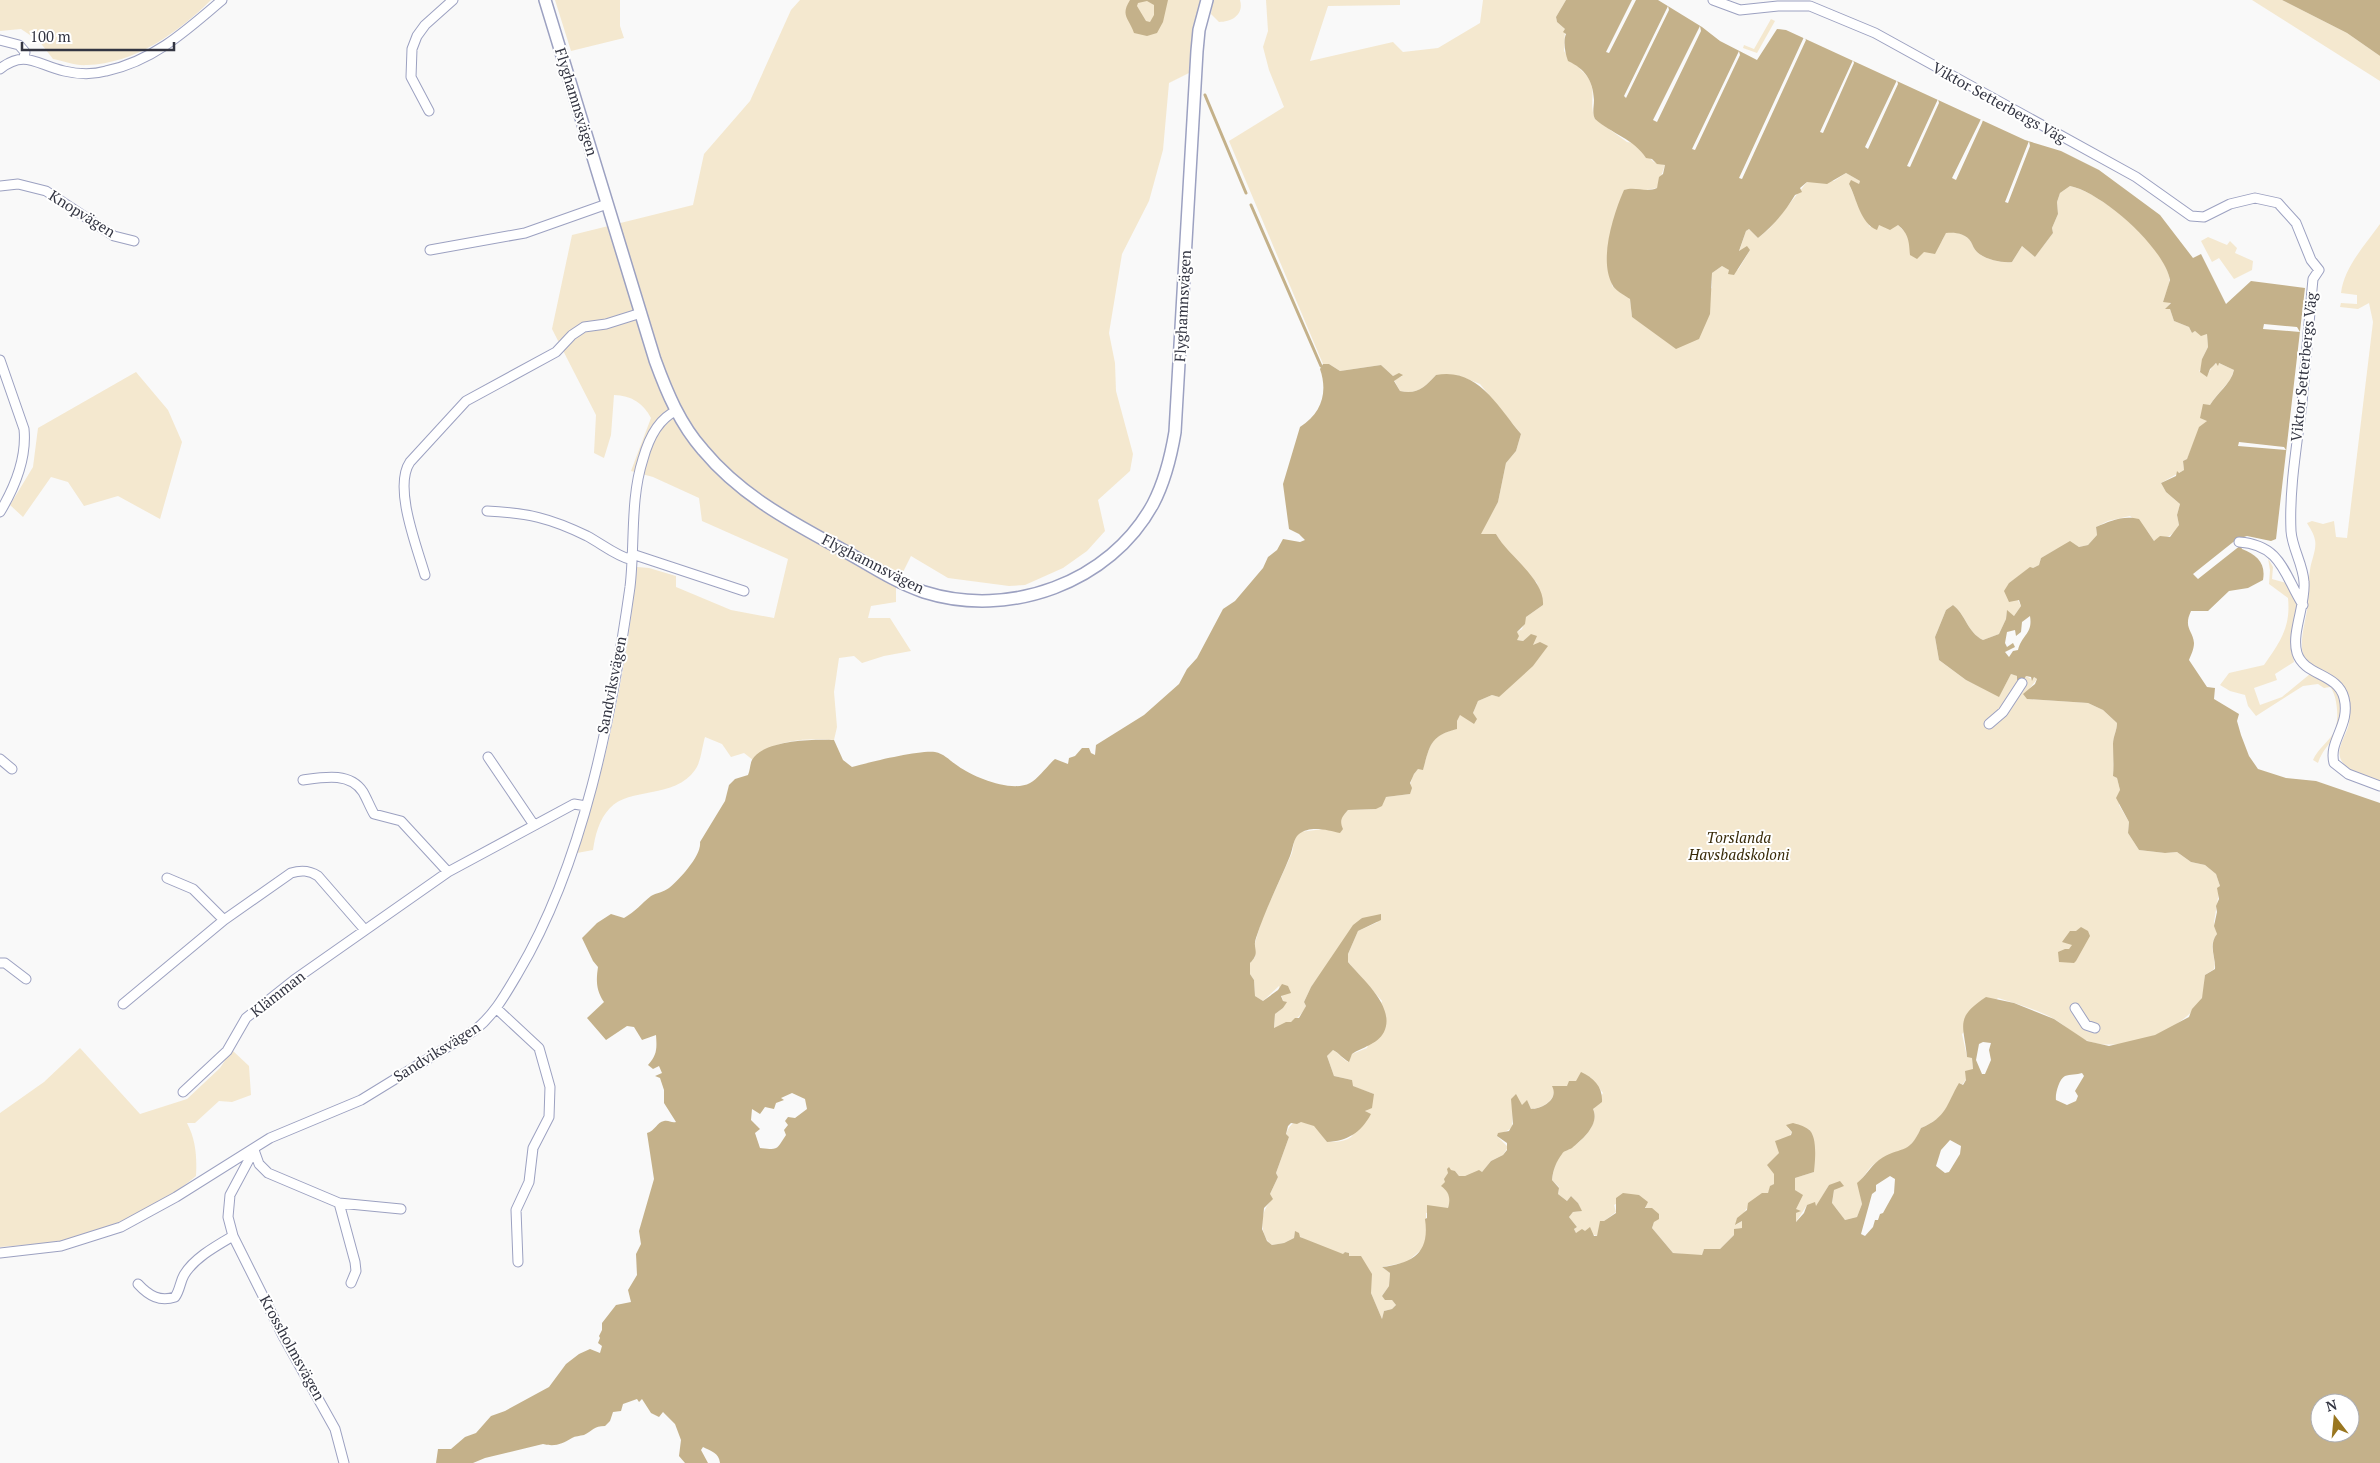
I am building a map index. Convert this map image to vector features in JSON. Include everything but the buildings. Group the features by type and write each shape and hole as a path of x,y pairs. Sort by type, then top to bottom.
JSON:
{"street":[{"path":"0,69 7,63 24,58 33,59 65,71 88,74 105,72 152,55 173,41 222,0"},
{"path":"429,111 411,77 412,49 417,36 425,25 453,0"},
{"name":"Flyghamnsvägen","path":"545,0 655,360 676,411 702,449 726,475 754,498 795,524 879,570 925,592 951,598 984,601 1027,597 1066,583 1107,557 1132,533 1153,503 1166,473 1174,443 1196,51 1207,0"},
{"name":"Viktor Setterbergs Väg","path":"1713,0 1740,10 1778,6 1810,6 1875,34 2136,177 2191,216 2204,217 2230,204 2254,198 2278,203 2285,209 2296,223 2311,260 2319,270 2313,279 2294,472 2291,532 2303,572 2303,605 2297,639 2298,654 2306,667 2337,686 2344,698 2344,725 2333,751 2334,764 2348,774 2380,786"},
{"path":"0,40 19,45 25,52 24,58"},
{"name":"Knopvägen","path":"0,186 18,184 46,191 114,236 134,241"},
{"path":"430,250 525,233 607,204"},
{"path":"425,575 406,506 404,479 410,462 466,401 556,352 572,335 584,327 606,324 641,313"},
{"path":"0,360 22,422 25,439 23,461 18,476 0,512"},
{"name":"Sandviksvägen","path":"0,1253 60,1246 121,1227 176,1197 292,1128 361,1100 475,1030 496,1008 546,923 586,806 616,668 630,585 638,477 643,458 654,432 665,417 676,411"},
{"path":"487,511 521,512 537,516 632,557 744,591"},
{"path":"2239,542 2258,546 2272,553 2287,572 2303,605"},
{"path":"1989,724 2003,712 2022,683"},
{"path":"488,757 534,825"},
{"path":"0,759 12,769"},
{"path":"303,780 340,778 352,781 362,791 374,814 401,821 448,872"},
{"name":"Klämman","path":"183,1092 227,1051 246,1018 261,1004 448,872 574,804 586,806"},
{"path":"123,1004 224,920 291,873 303,871 318,876 366,930"},
{"path":"167,878 193,889 224,920"},
{"path":"0,963 5,963 26,980"},
{"path":"496,1008 539,1048 550,1087 548,1118 532,1148 529,1182 516,1210 518,1262"},
{"path":"2075,1008 2086,1025 2095,1028"},
{"path":"254,1150 259,1164 268,1173 339,1203 401,1209"},
{"name":"Krossholmsvägen","path":"254,1150 230,1195 228,1217 233,1236 283,1336 335,1429 344,1463"},
{"path":"339,1203 356,1267 351,1283"},
{"path":"138,1284 152,1296 168,1300 175,1297 183,1277 191,1267 215,1246 233,1236"}],"green space":[{"path":"0,0 211,0 185,24 155,44 122,59 83,65 53,59 39,41 21,29 0,31"},
{"path":"555,0 620,0 620,26 624,38 571,51"},
{"path":"800,0 1211,0 1204,27 1201,67 1169,83 1163,150 1149,201 1122,254 1109,333 1115,363 1116,391 1133,454 1130,471 1098,500 1105,531 1087,551 1063,568 1025,585 1009,586 948,578 911,556 896,586 896,602 871,606 868,618 890,618 911,651 884,656 862,663 854,656 839,658 834,692 837,727 834,740 791,741 770,748 753,760 744,753 731,757 722,744 705,737 697,767 686,779 676,785 628,797 618,802 606,812 600,822 593,850 577,853 598,783 615,712 628,640 637,567 649,568 676,576 676,587 731,610 774,618 788,559 702,521 699,498 653,477 631,471 651,418 645,408 636,401 620,395 614,395 611,435 604,458 594,453 596,415 552,329 572,235 693,205 704,154 750,101 791,10"},
{"path":"1213,0 1240,0 1239,13 1229,21 1219,22 1211,14"},
{"name":"Torslanda Havsbadskoloni","path":"1266,0 1400,0 1400,5 1328,6 1310,61 1393,42 1403,52 1438,48 1480,23 1483,0 1566,0 1556,17 1557,22 1565,29 1564,51 1572,63 1577,65 1590,82 1595,119 1627,142 1633,143 1654,162 1665,165 1657,188 1622,195 1618,208 1612,286 1630,299 1632,317 1647,326 1712,288 1712,273 1722,266 1730,270 1738,270 1750,250 1739,252 1746,231 1749,229 1758,238 1770,228 1807,182 1834,181 1846,173 1860,181 1859,184 1849,184 1861,212 1870,227 1878,224 1898,225 1924,252 1942,241 1946,232 1949,232 1966,237 1977,252 1994,260 2012,262 2022,246 2035,257 2053,233 2052,228 2058,214 2057,202 2060,193 2070,186 2098,198 2143,235 2164,263 2169,276 2169,285 2163,302 2171,302 2166,309 2170,309 2174,321 2189,327 2192,333 2195,331 2202,335 2207,334 2208,347 2202,359 2202,368 2199,371 2207,376 2213,365 2219,363 2234,370 2230,380 2210,405 2207,421 2195,440 2187,459 2183,461 2184,470 2161,483 2166,492 2180,504 2177,515 2179,525 2175,532 2169,536 2154,541 2148,532 2130,516 2108,521 2096,527 2097,535 2088,545 2079,547 2074,544 2055,550 2041,558 2039,565 2030,568 2009,583 2021,606 2014,616 2007,611 2006,619 1999,634 1983,640 1978,637 1953,605 1946,610 1935,637 1939,660 1966,680 1999,696 2011,674 2023,681 2026,676 2033,680 2034,677 2037,679 2030,688 2027,699 2088,703 2103,710 2117,723 2113,741 2113,776 2117,778 2120,790 2119,805 2129,822 2128,833 2139,850 2165,853 2177,852 2191,862 2205,865 2216,874 2220,886 2214,922 2217,934 2212,947 2215,965 2214,969 2205,975 2203,995 2194,1010 2168,1029 2152,1036 2135,1042 2102,1044 2084,1039 2042,1013 1998,998 1962,1034 1967,1057 1972,1057 1973,1070 1962,1085 1960,1083 1942,1115 1921,1128 1912,1144 1881,1160 1869,1169 1858,1183 1862,1204 1857,1217 1845,1220 1843,1218 1832,1204 1834,1190 1839,1187 1829,1185 1816,1207 1807,1205 1796,1222 1796,1213 1800,1211 1795,1209 1802,1195 1795,1190 1795,1178 1814,1172 1813,1136 1809,1129 1788,1128 1792,1132 1779,1153 1774,1174 1774,1184 1768,1193 1757,1198 1749,1206 1736,1225 1742,1221 1742,1228 1736,1229 1734,1235 1720,1249 1704,1249 1702,1256 1673,1253 1652,1228 1654,1222 1639,1195 1632,1195 1614,1205 1616,1212 1604,1221 1597,1236 1584,1231 1576,1233 1574,1229 1577,1227 1569,1217 1573,1212 1581,1211 1578,1203 1571,1196 1567,1201 1558,1194 1559,1187 1552,1180 1558,1158 1564,1151 1580,1141 1592,1126 1595,1115 1593,1109 1603,1093 1590,1077 1567,1086 1553,1086 1554,1091 1551,1099 1545,1105 1536,1109 1531,1109 1527,1101 1522,1106 1513,1104 1512,1128 1497,1136 1508,1147 1503,1155 1491,1161 1482,1172 1462,1176 1459,1176 1455,1171 1448,1173 1446,1186 1451,1199 1448,1208 1426,1213 1426,1241 1423,1248 1407,1262 1382,1267 1390,1273 1389,1286 1382,1296 1392,1300 1396,1305 1392,1309 1384,1311 1382,1319 1371,1293 1371,1277 1358,1257 1349,1256 1349,1253 1345,1252 1343,1255 1317,1245 1295,1232 1294,1238 1284,1243 1272,1245 1268,1241 1262,1224 1264,1212 1270,1202 1270,1194 1278,1177 1276,1173 1289,1137 1286,1135 1290,1126 1297,1122 1305,1121 1314,1125 1327,1142 1345,1140 1351,1137 1370,1103 1374,1094 1352,1086 1352,1080 1334,1076 1327,1056 1333,1050 1348,1062 1352,1054 1367,1048 1382,1001 1348,962 1348,954 1358,931 1378,922 1362,918 1311,987 1304,1002 1306,1006 1297,1018 1274,1029 1275,1014 1283,1008 1286,1002 1283,1001 1279,986 1263,1001 1255,996 1254,980 1250,974 1250,963 1255,957 1255,943 1262,919 1292,853 1295,837 1300,832 1323,829 1340,823 1341,818 1348,810 1376,809 1386,797 1410,794 1412,777 1418,769 1423,769 1432,743 1436,738 1456,729 1460,714 1474,724 1473,713 1478,701 1492,695 1499,697 1532,646 1532,634 1523,641 1517,640 1517,632 1522,629 1526,617 1543,605 1537,583 1502,545 1496,534 1480,534 1498,502 1506,463 1516,451 1521,434 1480,384 1457,375 1436,375 1420,389 1406,392 1400,391 1394,380 1402,376 1399,374 1393,376 1381,365 1340,371 1329,364 1323,364 1229,141 1284,107 1269,70 1263,47 1268,31"},
{"path":"2252,0 2282,0 2347,33 2380,56 2380,81"},
{"path":"1771,19 1775,21 1757,53 1743,48 1744,45 1754,49"},
{"path":"2380,224 2380,781 2355,772 2346,766 2340,758 2340,748 2349,723 2348,704 2345,694 2337,680 2308,662 2304,656 2302,643 2308,604 2309,574 2315,551 2314,536 2307,523 2312,521 2323,524 2334,521 2336,537 2347,538 2373,322 2369,303 2358,309 2340,307 2341,303 2357,304 2357,295 2341,293 2346,274 2351,265"},
{"path":"2208,237 2227,245 2230,241 2237,248 2235,253 2253,261 2252,270 2234,279 2219,258 2212,262 2201,241"},
{"path":"136,372 168,410 182,442 160,519 118,496 84,506 68,482 51,477 23,517 10,505 33,467 38,428"},
{"path":"2268,558 2273,567 2272,579 2290,584 2298,601 2292,650 2294,662 2275,674 2277,680 2254,688 2260,705 2282,697 2310,674 2327,682 2336,690 2341,703 2341,724 2318,763 2313,760 2333,734 2337,724 2335,696 2330,687 2324,688 2318,684 2303,686 2256,716 2248,706 2245,695 2230,691 2220,685 2229,673 2264,665 2283,634 2288,617 2288,598 2269,584 2270,570"},
{"path":"80,1048 140,1114 187,1099 220,1068 232,1050 249,1066 251,1095 232,1102 219,1101 195,1123 187,1123 195,1149 196,1176 167,1198 133,1217 97,1232 62,1241 0,1247 0,1113 44,1082"}],"shaded area":[{"path":"1130,0 1168,0 1163,22 1157,33 1147,36 1134,33 1126,17 1127,5","holes":["1147,1 1154,5 1154,15 1150,22 1146,21 1137,6 1138,3"]},
{"path":"1566,0 1658,0 1702,27 1720,41 1757,60 1777,29 1786,30 2025,140 2061,151 2099,170 2160,215 2193,258 2201,254 2226,304 2251,281 2305,288 2276,539 2271,541 2247,536 2241,538 2239,542 2242,549 2256,557 2262,564 2263,580 2248,588 2229,591 2208,611 2191,611 2188,625 2194,643 2189,660 2207,687 2215,688 2214,699 2239,714 2237,721 2241,735 2249,756 2258,769 2286,778 2316,781 2380,803 2380,1463 720,1463 712,1451 703,1447 701,1450 708,1463 685,1463 679,1456 681,1440 675,1424 663,1412 659,1417 651,1413 642,1399 639,1402 637,1399 623,1404 621,1411 613,1412 610,1421 605,1426 562,1443 555,1445 543,1444 485,1458 473,1463 436,1463 438,1449 451,1449 465,1437 476,1433 491,1416 505,1411 549,1387 566,1364 579,1354 590,1349 600,1353 602,1346 598,1343 602,1323 616,1305 631,1302 628,1290 637,1275 636,1254 641,1244 639,1231 654,1179 647,1133 662,1122 676,1122 664,1103 664,1090 660,1078 655,1076 662,1073 659,1066 653,1069 648,1065 656,1052 656,1035 642,1040 634,1027 627,1026 606,1040 587,1018 604,1002 597,985 598,967 582,938 597,923 611,914 624,918 651,896 667,889 678,879 694,860 700,847 700,842 725,801 729,785 735,779 748,775 752,760 758,753 767,748 790,742 834,740 843,760 852,767 906,755 935,752 945,756 973,775 1003,785 1013,786 1022,786 1030,783 1055,759 1068,764 1069,758 1075,756 1082,748 1089,748 1091,753 1095,755 1096,745 1144,715 1179,684 1187,669 1197,658 1223,609 1235,601 1263,568 1268,557 1277,550 1283,539 1300,542 1305,540 1299,534 1289,529 1283,484 1300,427 1314,415 1321,401 1323,386 1320,369 1323,364 1329,364 1340,371 1381,365 1393,376 1399,373 1403,375 1394,381 1400,391 1406,392 1420,389 1436,375 1451,374 1464,377 1486,391 1504,412 1521,434 1516,451 1506,463 1498,502 1481,534 1496,534 1532,577 1542,595 1543,605 1526,617 1525,624 1517,632 1519,636 1517,640 1523,641 1531,634 1537,636 1533,645 1540,642 1548,646 1533,666 1499,697 1492,695 1478,701 1473,713 1477,719 1474,724 1460,715 1457,721 1457,729 1436,738 1432,743 1423,770 1418,769 1414,774 1410,783 1412,788 1410,794 1386,797 1382,806 1376,809 1348,810 1342,819 1343,829 1340,833 1314,829 1303,831 1295,839 1290,856 1256,938 1256,953 1250,963 1250,974 1254,980 1255,996 1263,1001 1278,990 1282,984 1288,986 1291,993 1281,996 1283,1001 1287,1002 1275,1014 1274,1028 1299,1018 1306,1006 1304,1002 1311,987 1353,925 1362,918 1381,914 1381,920 1358,931 1348,954 1348,962 1382,1003 1386,1023 1381,1036 1373,1043 1352,1054 1349,1062 1333,1050 1327,1056 1334,1076 1352,1080 1353,1086 1374,1094 1372,1108 1365,1111 1371,1114 1363,1126 1347,1138 1327,1142 1314,1126 1301,1122 1297,1124 1291,1123 1288,1126 1286,1134 1289,1137 1276,1173 1278,1177 1270,1194 1273,1199 1264,1208 1262,1229 1267,1241 1272,1245 1284,1243 1294,1238 1295,1231 1299,1233 1300,1237 1343,1254 1345,1252 1349,1253 1349,1256 1361,1256 1372,1274 1371,1293 1382,1319 1384,1311 1392,1309 1396,1305 1392,1300 1385,1300 1382,1296 1389,1286 1390,1273 1382,1267 1411,1259 1422,1248 1425,1240 1427,1205 1448,1208 1449,1196 1441,1186 1445,1182 1444,1179 1448,1173 1447,1169 1449,1167 1459,1176 1465,1176 1479,1170 1482,1172 1491,1161 1503,1155 1507,1150 1507,1143 1497,1136 1498,1133 1509,1131 1513,1124 1511,1099 1516,1094 1522,1105 1527,1100 1531,1109 1536,1109 1552,1099 1554,1091 1552,1086 1567,1086 1569,1081 1576,1081 1581,1072 1597,1084 1601,1092 1602,1102 1593,1109 1595,1115 1589,1131 1560,1157 1555,1166 1552,1180 1559,1188 1558,1194 1567,1201 1571,1196 1578,1203 1582,1211 1573,1212 1569,1217 1577,1227 1574,1229 1576,1233 1582,1229 1585,1231 1590,1227 1594,1236 1597,1236 1600,1221 1604,1221 1616,1213 1616,1198 1623,1193 1639,1195 1648,1202 1645,1208 1652,1208 1659,1214 1659,1219 1654,1222 1652,1228 1673,1253 1702,1255 1704,1249 1720,1249 1734,1235 1734,1229 1742,1228 1742,1221 1735,1225 1737,1218 1747,1210 1748,1203 1762,1193 1768,1193 1770,1186 1774,1184 1774,1174 1767,1165 1779,1153 1775,1141 1791,1135 1792,1132 1786,1125 1793,1123 1808,1129 1815,1143 1814,1172 1795,1178 1795,1190 1803,1195 1796,1209 1801,1211 1796,1213 1796,1222 1804,1213 1807,1205 1815,1202 1816,1206 1829,1185 1840,1181 1844,1186 1834,1190 1832,1203 1845,1220 1857,1217 1862,1204 1857,1183 1879,1160 1908,1147 1921,1128 1930,1124 1945,1110 1959,1083 1963,1085 1966,1080 1965,1071 1973,1069 1972,1058 1967,1057 1963,1023 1969,1011 1986,997 2014,1003 2054,1019 2087,1041 2109,1046 2155,1035 2189,1017 2192,1009 2202,998 2205,975 2215,969 2213,943 2217,934 2214,926 2217,912 2216,906 2219,899 2217,888 2220,886 2216,874 2205,865 2191,862 2177,852 2165,853 2139,850 2128,833 2129,822 2116,798 2120,790 2117,778 2113,776 2113,741 2117,723 2103,710 2088,703 2027,699 2023,694 2035,684 2037,679 2034,677 2032,681 2031,677 2026,676 2023,681 2017,680 2017,676 2011,674 1999,697 1966,680 1939,660 1935,637 1946,610 1953,605 1978,637 1983,640 1999,634 2006,619 2007,610 2014,616 2021,606 2019,600 2009,602 2004,591 2009,583 2030,567 2033,568 2039,565 2041,558 2070,541 2079,547 2088,545 2097,535 2096,527 2117,519 2133,518 2139,519 2154,541 2160,536 2170,537 2179,525 2177,515 2180,504 2166,492 2161,483 2176,476 2177,471 2179,473 2184,470 2183,461 2187,459 2199,427 2207,421 2200,418 2203,404 2210,405 2230,380 2234,370 2219,363 2218,366 2216,363 2210,369 2207,377 2200,372 2202,359 2208,347 2207,334 2201,336 2195,331 2192,333 2189,327 2174,321 2170,309 2165,309 2171,303 2163,302 2170,280 2156,252 2144,237 2114,210 2083,190 2070,186 2060,193 2057,202 2058,214 2052,228 2053,233 2035,257 2022,246 2012,262 1994,260 1977,252 1966,237 1960,234 1946,233 1935,254 1924,252 1917,259 1910,255 1909,242 1902,228 1898,225 1890,230 1879,225 1877,230 1871,227 1863,216 1849,184 1851,180 1859,184 1860,181 1846,173 1827,184 1807,182 1800,188 1802,192 1795,195 1769,229 1758,238 1749,229 1746,231 1739,251 1747,246 1750,250 1734,275 1728,274 1729,270 1722,266 1712,273 1710,314 1699,339 1676,349 1632,317 1630,299 1613,286 1608,274 1607,262 1607,250 1612,224 1624,190 1649,190 1657,188 1659,177 1663,174 1665,165 1657,164 1652,159 1646,158 1629,141 1595,119 1590,81 1579,68 1568,61 1565,47 1566,34 1563,32 1565,29 1557,22 1556,17","holes":["2030,616 2029,630 2018,650 2013,651 2009,657 2005,652 2015,647 2013,643 2007,647 2005,643 2007,632 2015,630 2016,636 2021,632 2022,622","1983,1042 1991,1043 1989,1050 1991,1060 1985,1074 1982,1074 1976,1060 1979,1044","2082,1073 2084,1076 2075,1091 2078,1096 2076,1101 2067,1105 2056,1100 2061,1080 2067,1075","792,1093 805,1099 807,1109 795,1118 788,1117 785,1121 788,1125 784,1130 786,1135 776,1148 760,1148 755,1133 760,1129 751,1120 752,1109 760,1114 765,1107 774,1109 776,1103 784,1100 781,1098","1950,1140 1961,1146 1960,1154 1949,1172 1945,1173 1936,1166 1941,1150","1890,1176 1895,1179 1894,1193 1883,1213 1880,1214 1878,1220 1875,1220 1873,1227 1865,1236 1861,1234 1872,1194 1876,1191 1876,1185"]},
{"path":"2282,0 2380,0 2380,56 2347,33"},
{"path":"2081,927 2088,931 2090,936 2076,961 2074,963 2059,962 2058,952 2069,949 2072,945 2062,942 2070,931 2076,931"}],"pier":[{"path":"1632,0 1636,0 1609,53 1606,52"},
{"path":"1668,6 1669,10 1626,98 1624,96"},
{"path":"1700,26 1701,31 1657,122 1653,120"},
{"path":"1804,37 1806,40 1742,179 1739,178"},
{"path":"1739,51 1740,55 1695,150 1692,149"},
{"path":"1853,60 1854,63 1823,133 1820,132"},
{"path":"1897,80 1898,84 1868,149 1865,147"},
{"path":"1938,99 1939,103 1910,167 1907,166"},
{"path":"1981,119 1983,120 1982,123 1956,180 1952,178"},
{"path":"2029,141 2030,146 2008,203 2005,202"},
{"path":"2264,324 2297,327 2300,332 2263,329"},
{"path":"2239,442 2284,447 2286,450 2238,446"},
{"path":"2237,539 2241,545 2198,579 2193,574"}],"waterway":[{"path":"1205,95 1246,193"},
{"path":"1251,205 1321,366"}]}
